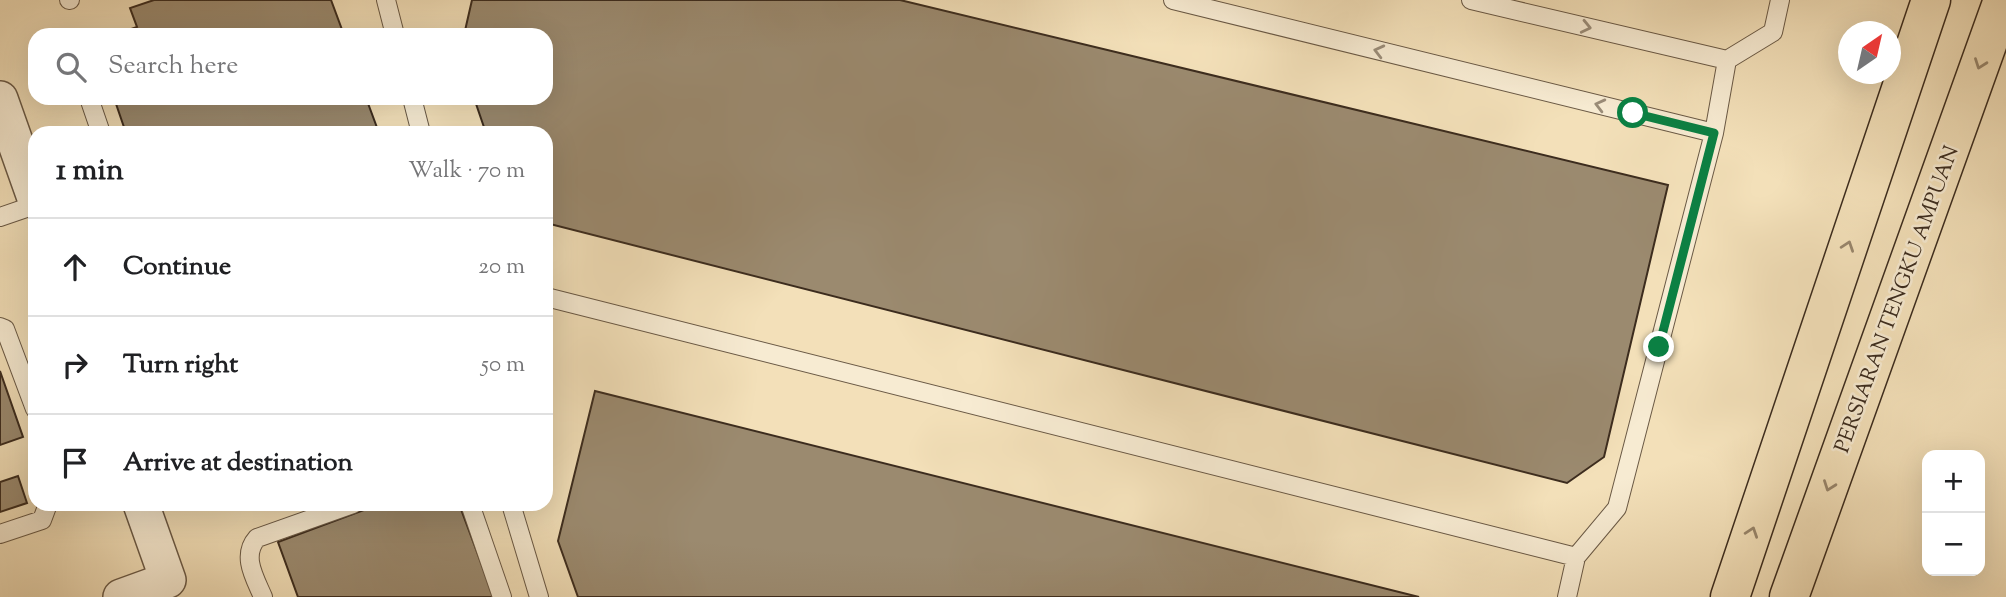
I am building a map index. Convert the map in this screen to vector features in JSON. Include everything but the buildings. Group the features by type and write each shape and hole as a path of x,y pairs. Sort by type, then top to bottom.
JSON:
{"main road":[{"path":"1730,597 1931,0"},
{"name":"PERSIARAN TENGKU AMPUAN","path":"1789,597 2003,0"}],"street":[{"path":"0,99 28,178"},
{"path":"121,597 171,589 143,511"}],"lane":[{"path":"386,0 394,28"},
{"path":"1173,0 1714,133"},
{"path":"1471,0 1727,60 1773,32 1780,0"},
{"path":"1567,597 1576,557 1617,508 1714,133 1727,60"},
{"path":"91,105 99,126"},
{"path":"414,105 419,126"},
{"path":"0,217 28,207"},
{"path":"553,299 1576,557"},
{"path":"0,327 5,329 28,390"},
{"path":"0,534 42,520 45,511"},
{"path":"262,597 248,561 250,545 257,538 333,511"},
{"path":"472,511 502,597"},
{"path":"513,511 539,597"}],"route":[{"path":"1633,113 1714,133 1659,347"}]}
